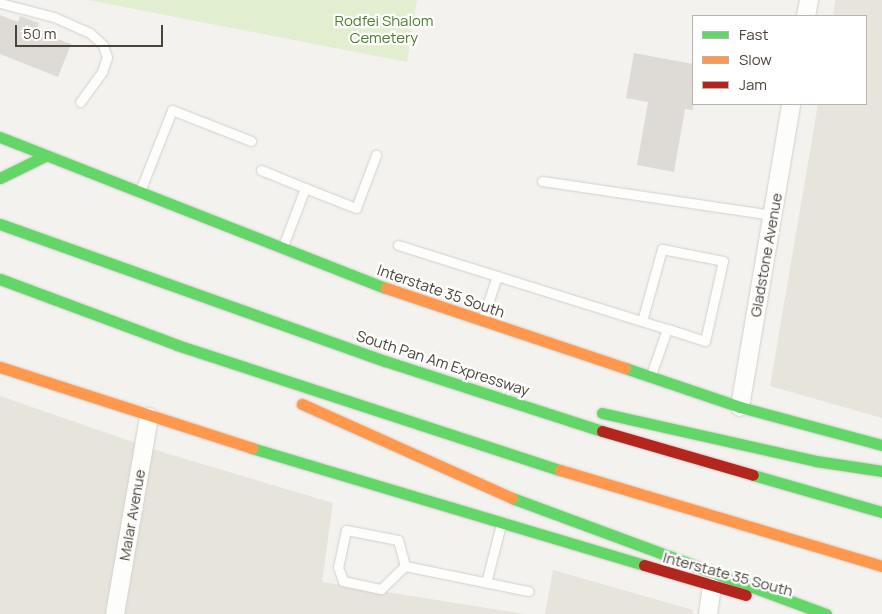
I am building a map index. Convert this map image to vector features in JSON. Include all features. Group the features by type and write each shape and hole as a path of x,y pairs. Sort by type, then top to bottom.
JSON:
{"main road":[{"name":"Interstate 35 South","path":"0,137 282,249 482,321 650,378 740,406 882,445"},
{"path":"0,178 45,156"},
{"name":"South Pan Am Expressway","path":"0,224 385,361 622,437 882,512"},
{"path":"0,279 176,345 472,444 882,566"},
{"path":"176,345 272,390"},
{"path":"385,361 550,400"},
{"name":"Interstate 35 South","path":"0,367 149,417 501,524 712,587 818,614"},
{"path":"289,398 512,498 826,614"},
{"path":"588,410 816,461 882,471"}],"street":[{"path":"806,15 809,0"},
{"name":"Gladstone Avenue","path":"740,406 791,105"},
{"name":"Malar Avenue","path":"115,614 149,417"},
{"path":"708,614 712,587"}],"lane":[{"path":"0,3 54,17 90,33 103,45 107,57 102,72 80,102"},
{"path":"139,193 172,110 251,141"},
{"path":"261,170 356,208 376,155"},
{"path":"542,181 773,215"},
{"path":"282,249 305,188"},
{"path":"398,245 705,341 723,261 662,249 642,321"},
{"path":"482,321 497,276"},
{"path":"650,378 655,356 667,329"},
{"path":"486,582 501,524"},
{"path":"346,530 398,540 405,566 381,589 343,581 338,567 346,530"},
{"path":"405,566 528,591"}],"shaded area":[{"path":"835,0 882,0 882,418 770,386 818,105 867,105 867,15 833,15"},
{"path":"0,396 162,452 333,503 322,582 526,614 0,614"},
{"path":"553,570 693,610 692,614 545,614"}],"green space":[{"name":"Rodfei Shalom Cemetery","path":"88,0 417,0 407,62"}],"building":[{"path":"0,15 18,22 20,16 39,23 36,31 71,44 58,77 0,54"},
{"path":"634,53 692,64 693,110 685,109 674,172 637,165 648,102 626,98"}],"traffic: fast":[{"path":"0,137 386,288"},
{"path":"0,178 45,156"},
{"path":"0,224 385,361 602,431"},
{"path":"0,279 177,345 560,470"},
{"path":"625,368 740,407 882,445"},
{"path":"602,413 816,461 882,471"},
{"path":"252,448 644,565"},
{"path":"753,475 882,512"},
{"path":"512,498 826,614"}],"traffic: slow":[{"path":"386,288 625,368"},
{"path":"0,367 252,448"},
{"path":"302,404 512,498"},
{"path":"560,470 882,566"}],"traffic: jam":[{"path":"602,431 753,475"},
{"path":"644,565 746,595"}]}
